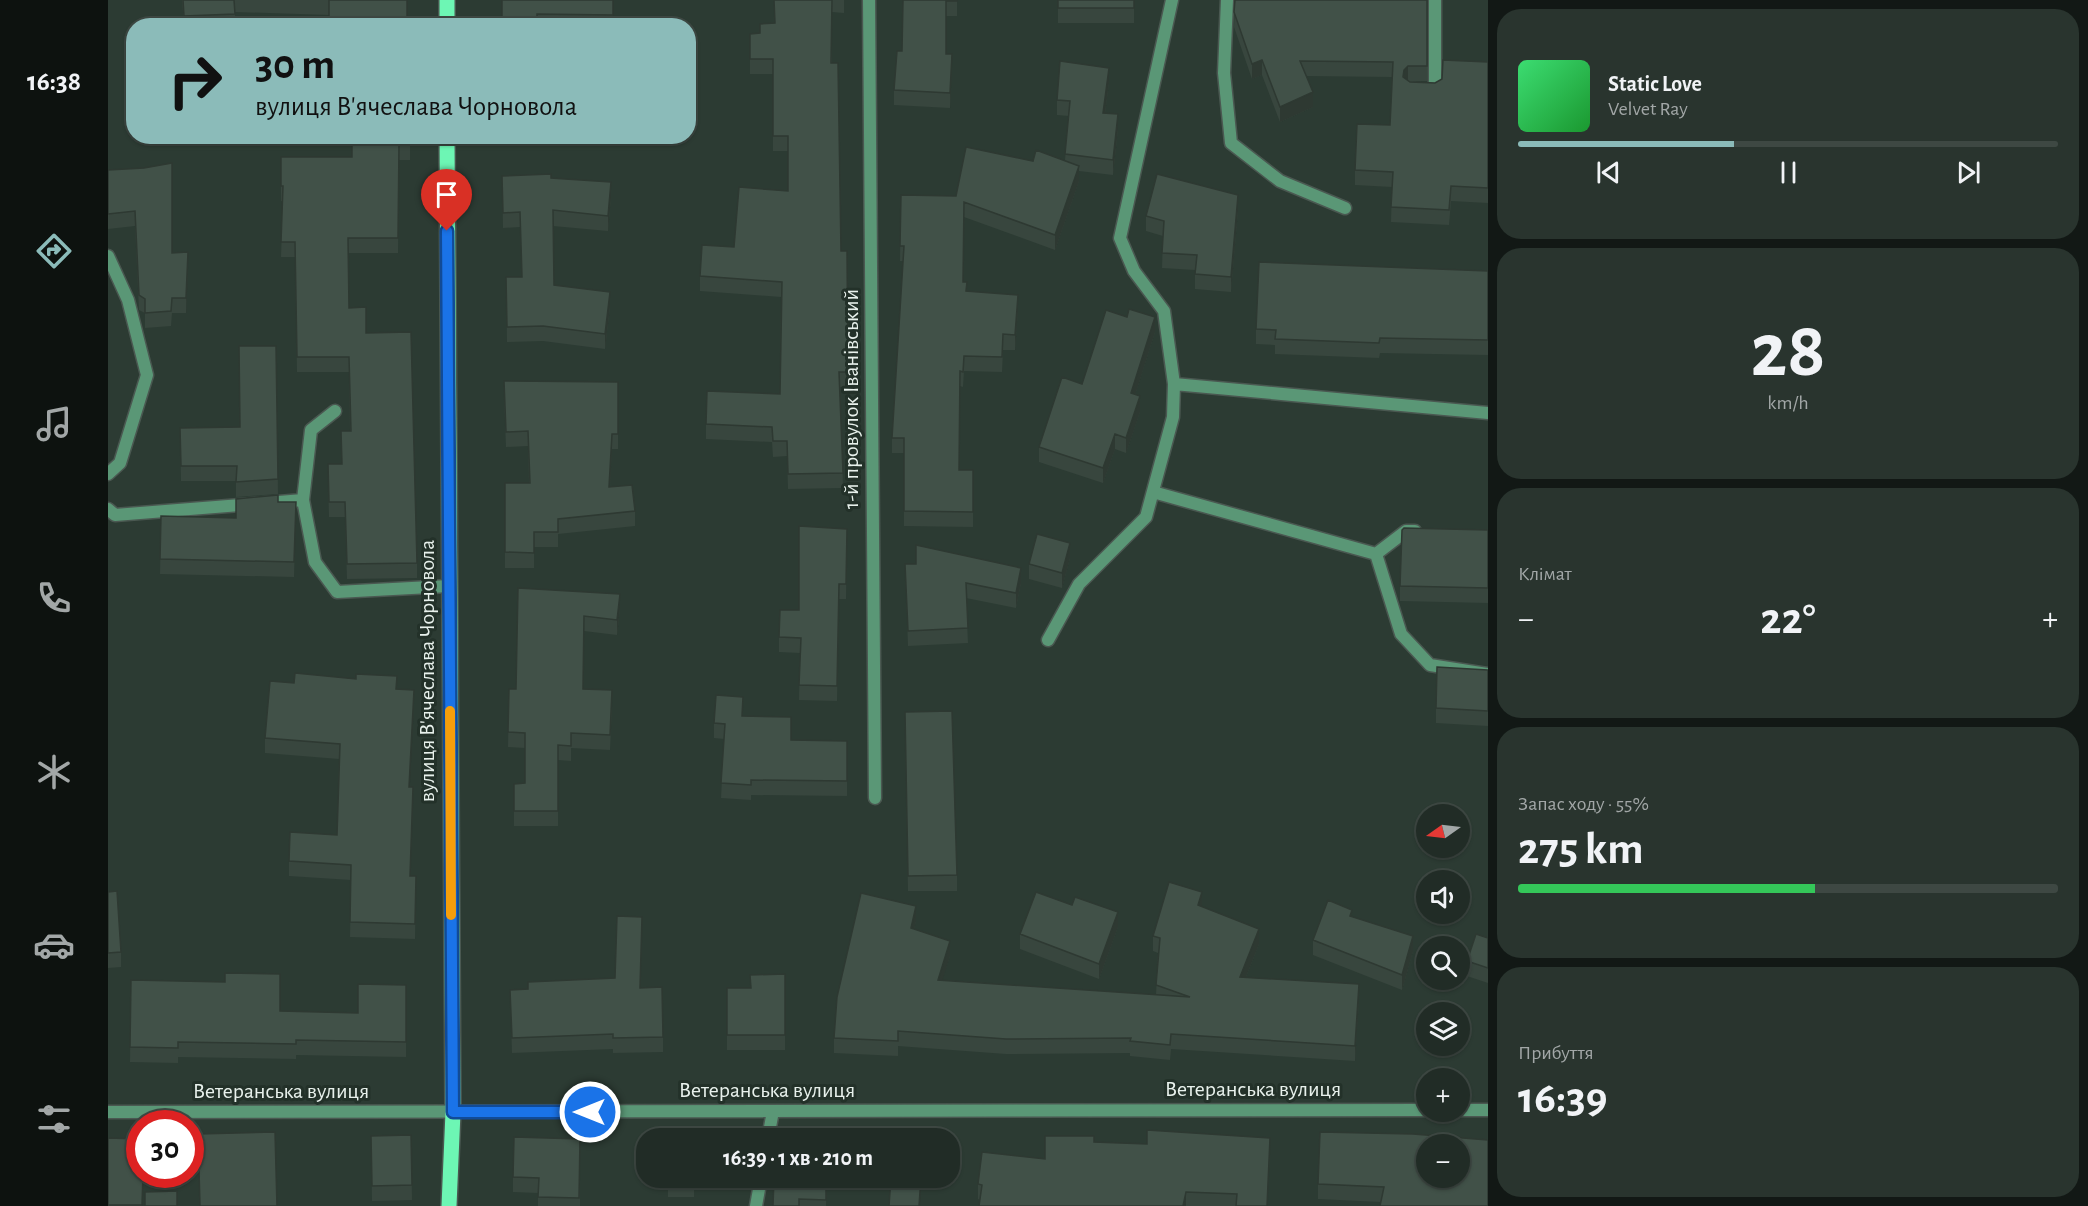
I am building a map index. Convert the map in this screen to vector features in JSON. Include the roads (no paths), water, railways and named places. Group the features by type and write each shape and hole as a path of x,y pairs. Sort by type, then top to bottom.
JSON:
{"main road":[{"path":"447,0 447,18"},
{"name":"вулиця В'ячеслава Чорновола","path":"447,144 453,1112 450,1206"}],"street":[{"name":"1-й провулок Іванівський","path":"869,0 875,798"},
{"path":"1048,640 1078,584 1146,517 1173,417 1174,384 1164,311 1134,271 1120,238 1172,0"},
{"path":"1227,0 1224,73 1231,143 1280,181 1345,208"},
{"path":"1411,88 1435,90 1435,0"},
{"path":"108,256 128,300 147,375 120,463 108,474"},
{"path":"1174,384 1488,413"},
{"path":"335,411 311,430 303,500 315,562 337,592 449,586"},
{"path":"1152,492 1376,554"},
{"path":"108,509 115,514 303,500"},
{"path":"1376,554 1406,531 1430,532"},
{"path":"1376,554 1401,634 1430,665 1488,674"},
{"name":"Ветеранська вулиця","path":"108,1112 1416,1110"},
{"path":"1470,1110 1488,1110"},
{"path":"770,1128 773,1111"},
{"path":"756,1206 759,1188"}]}
